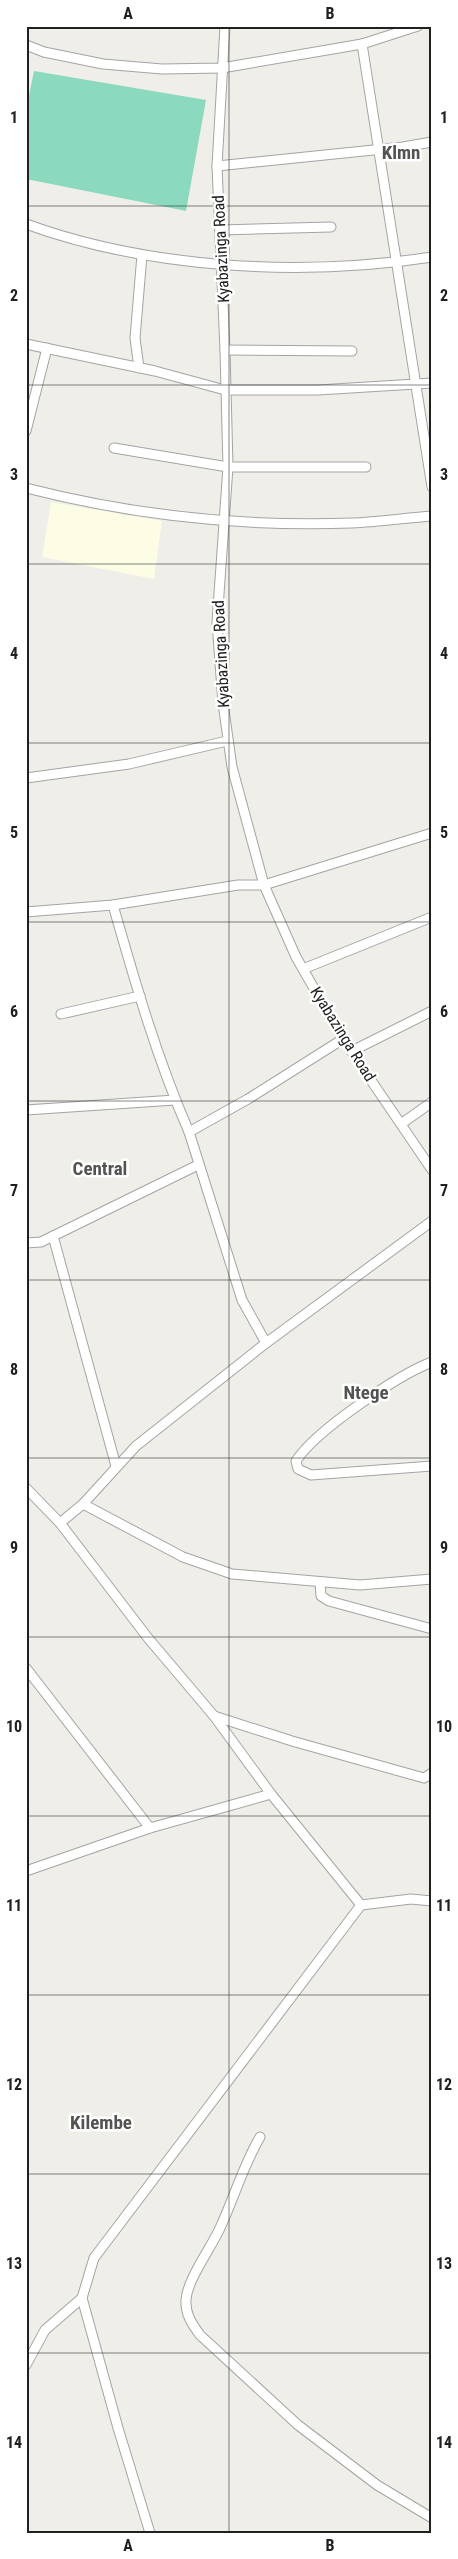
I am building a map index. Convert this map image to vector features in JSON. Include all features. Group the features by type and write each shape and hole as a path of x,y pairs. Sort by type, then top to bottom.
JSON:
{"street":[{"name":"Kyabazinga Road","path":"225,26 217,166 228,467 217,622 227,741 232,767 264,885 303,969 343,1039 432,1170"},
{"path":"26,46 44,52 103,64 162,69 222,68 362,44 418,26"},
{"path":"362,44 432,487"},
{"path":"217,166 380,150 432,142"},
{"path":"26,224 87,244 142,255 222,263 294,267 350,267 432,257"},
{"path":"220,230 331,227"},
{"path":"139,368 136,329 142,255"},
{"path":"26,344 139,368 226,390 318,390 432,383"},
{"path":"26,431 48,348"},
{"path":"225,350 352,351"},
{"path":"114,448 228,467 366,467"},
{"path":"26,488 57,496 199,519 224,521 352,523 432,516"},
{"path":"26,778 129,764 227,741"},
{"path":"26,912 113,905 238,885 264,885 432,833"},
{"path":"113,905 140,996 175,1100 189,1132 242,1300 266,1343"},
{"path":"303,969 432,917"},
{"path":"61,1014 140,996"},
{"path":"352,1051 432,1011"},
{"path":"189,1132 248,1099 343,1039"},
{"path":"26,1110 175,1100"},
{"path":"401,1124 432,1102"},
{"path":"26,1243 41,1242 198,1165"},
{"path":"60,1523 83,1504 136,1446 266,1343 432,1221"},
{"path":"53,1236 116,1466"},
{"path":"432,1362 364,1402 308,1444 296,1461 298,1469 311,1475 432,1466"},
{"path":"26,1488 60,1523 148,1638 214,1716 271,1794 360,1905"},
{"path":"83,1504 183,1557 232,1574 360,1585 432,1579"},
{"path":"320,1582 321,1596 329,1602 432,1629"},
{"path":"26,1668 150,1828"},
{"path":"214,1716 292,1741 424,1778 432,1773"},
{"path":"26,1871 150,1828 271,1794"},
{"path":"150,2533 118,2428 82,2298 94,2258 360,1905 411,1898 432,1902"},
{"path":"260,2137 251,2153 221,2226 191,2282 186,2299 188,2318 200,2335 298,2425 377,2485 432,2518"},
{"path":"26,2365 45,2330 82,2298"}],"shaded area":[{"path":"51,502 162,521 154,579 42,557"}],"green space":[{"path":"34,71 206,100 186,211 26,179 26,110"}],"district":[{"name":"Klmn","path":"401,152"},
{"name":"Central","path":"100,1168"},
{"name":"Ntege","path":"366,1392"},
{"name":"Kilembe","path":"101,2122"}]}
